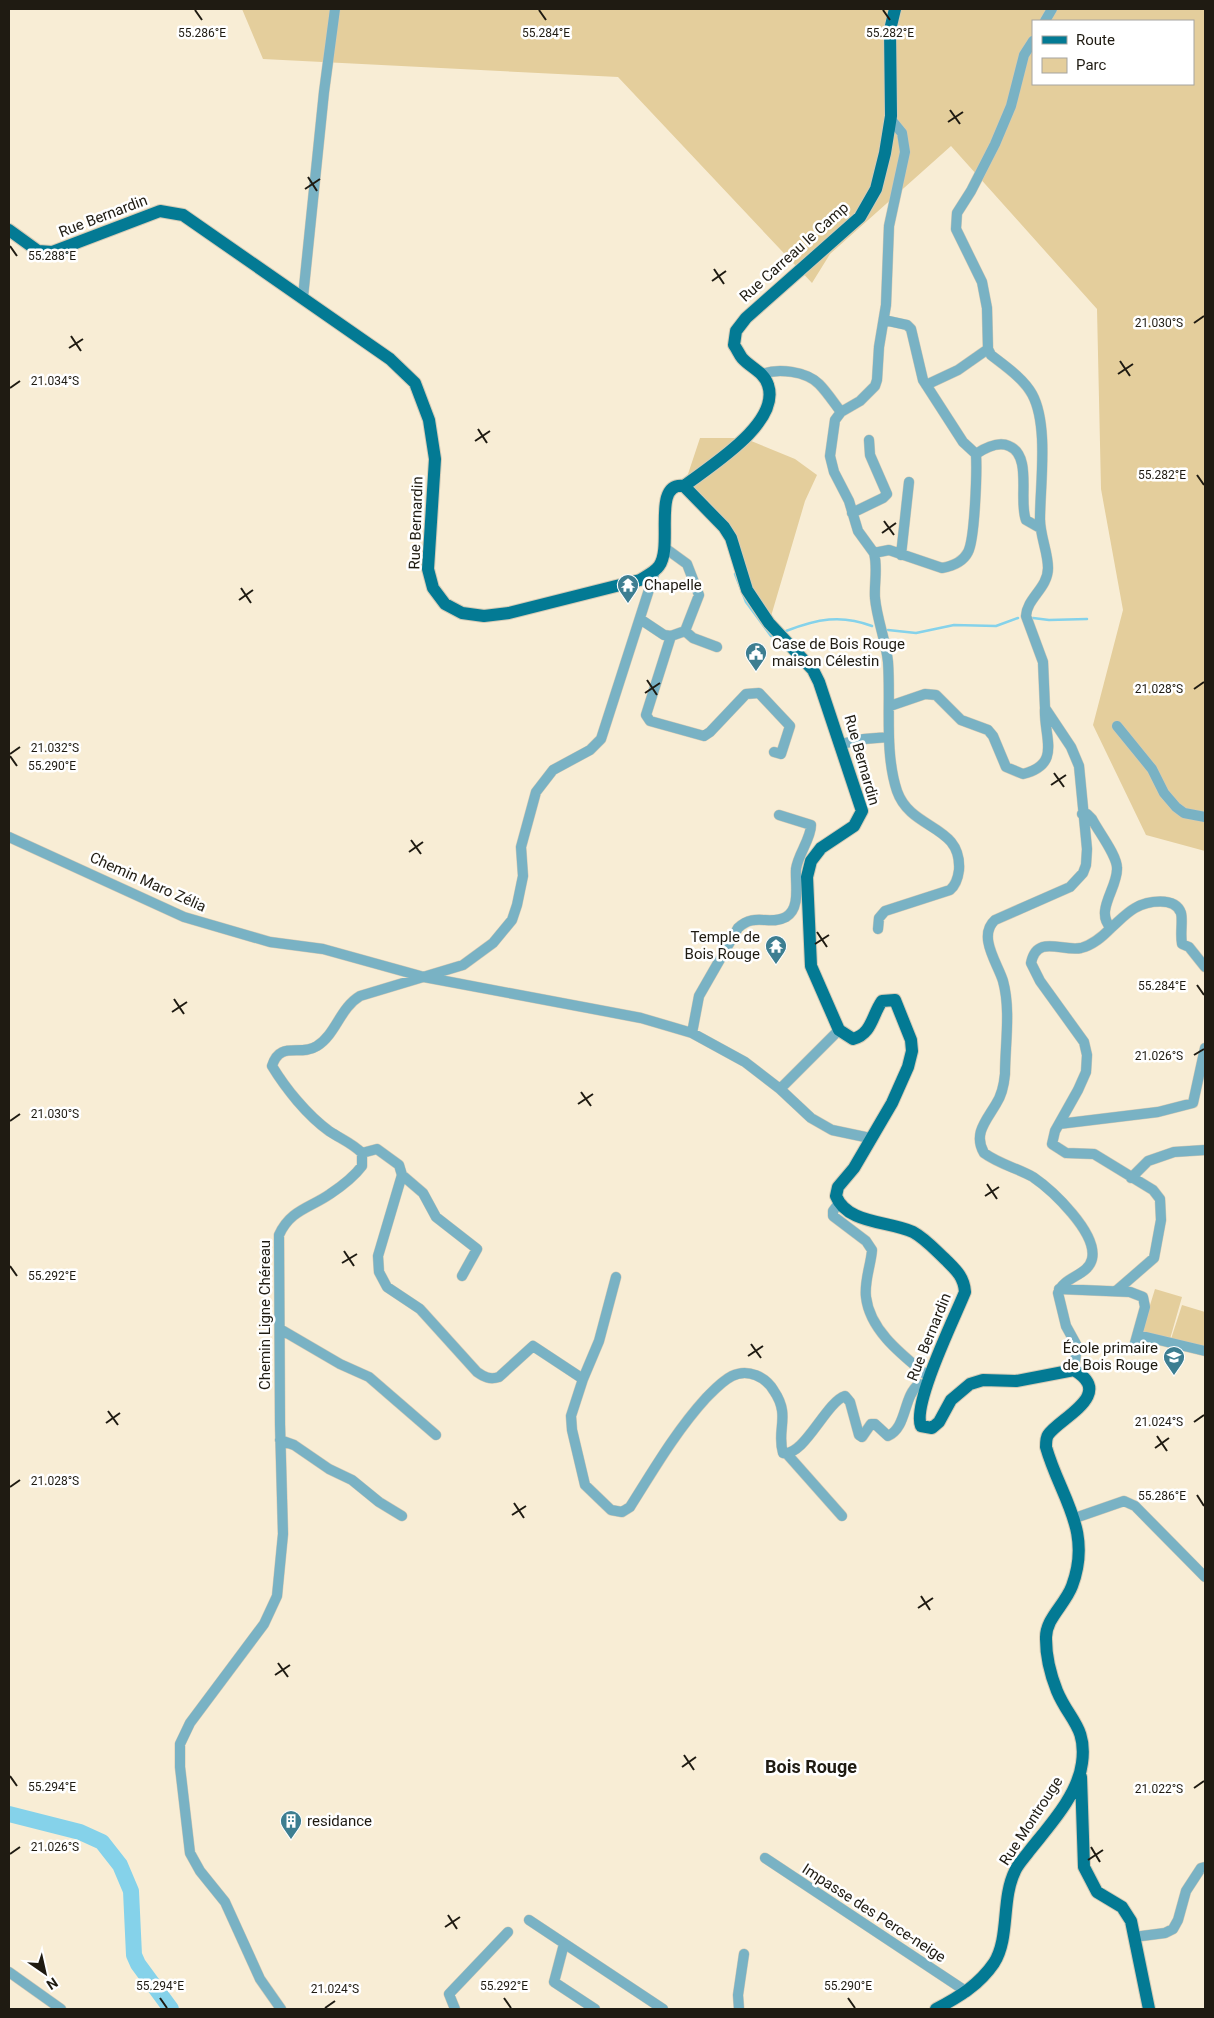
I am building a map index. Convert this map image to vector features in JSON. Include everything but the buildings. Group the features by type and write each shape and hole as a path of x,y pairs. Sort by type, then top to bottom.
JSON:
{"main road":[{"name":"Rue Carreau le Camp","path":"762,374 742,358 734,345 736,331 746,318 860,218 876,189 890,122 890,30 895,9"},
{"name":"Rue Bernardin","path":"9,230 32,248 38,251 52,252 160,211 174,212 191,218 390,358 415,383 429,420 435,459 428,569 433,588 445,604 462,613 484,616 509,612 640,580 655,571"},
{"path":"655,571 663,560 665,548 665,500 668,490 676,485 684,486 744,438 766,415 770,401 768,386 762,374"},
{"name":"Rue Bernardin","path":"684,486 724,527 731,538 747,590 764,617 813,670 842,744 860,802 862,814 854,826 822,848 812,861 807,878 811,966 839,1030"},
{"path":"839,1030 853,1039 861,1037 866,1032 882,1001 895,1000 911,1040 912,1052 908,1067 892,1103 854,1168 838,1187 836,1196 839,1203"},
{"name":"Rue Bernardin","path":"839,1203 843,1209 854,1215 901,1226 916,1234 958,1272 964,1282 965,1292 920,1406 919,1420 921,1426 932,1428 940,1422 951,1400 970,1384 983,1380 1016,1381 1074,1370"},
{"path":"1074,1370 1085,1378 1088,1387 1086,1398 1080,1408 1047,1436 1046,1447 1074,1518 1080,1545 1077,1573 1071,1590 1047,1626 1046,1639 1051,1672 1058,1692 1083,1737 1081,1798 1084,1867 1089,1880 1097,1892 1122,1908 1131,1920 1149,2009"},
{"name":"Rue Montrouge","path":"936,2009 967,1992 985,1975 995,1960 1003,1931 1006,1901 1015,1871 1067,1798 1081,1769"},
{"path":"1067,1798 1081,1798"}],"street":[{"path":"303,297 320,123 335,9"},
{"path":"1046,20 1052,9"},
{"path":"890,706 925,694 936,695 961,720 988,730 993,736 1006,767 1012,772 1023,774 1038,768 1047,758 1050,749 1047,737 1043,662 1026,616 1027,609 1038,594 1048,569 1040,528 1042,464 1040,423 1035,402 1026,386 988,349 987,308 982,282 956,229 955,221 957,213 971,191 995,144 1011,106 1024,55 1032,43"},
{"path":"878,929 879,918 884,910 950,890 959,876 960,863 958,852 951,839 925,824 899,795 895,783 889,737 890,706 886,650 875,600 876,573 874,553 859,535 843,487 834,472 830,456 835,420 841,412 854,407 875,386 884,320 888,226 905,142 898,127 890,122"},
{"path":"884,320 906,325 911,329 919,372 963,442 976,454"},
{"path":"926,385 958,370 988,349"},
{"path":"762,374 770,371 802,375 818,383 841,412"},
{"path":"852,513 883,498 887,494 870,455 869,440"},
{"path":"976,454 1004,444 1015,450 1021,459 1024,516 1030,524 1040,528"},
{"path":"874,553 889,550 942,568 951,567 964,558 971,544 976,454"},
{"path":"901,555 909,482"},
{"path":"640,619 664,635 671,636 685,631 699,595 687,564 665,548"},
{"path":"462,1276 477,1248 436,1217 423,1193 402,1175 399,1165 376,1148 362,1153 353,1144 329,1130 301,1104 272,1066 274,1058 280,1052 305,1051 320,1044 348,1004 360,996 463,965 493,943 512,920 522,888 522,847 536,792 553,770 590,750 598,742 655,571"},
{"path":"685,631 693,638 717,647"},
{"path":"671,636 646,715 650,721 704,736 746,694 759,693 790,726 781,754 774,752"},
{"path":"1045,708 1071,747 1079,766 1082,814 1087,849 1086,864 1080,877 1061,892 995,920 988,928 987,938 1004,986 1005,1074 1003,1088 981,1130 979,1139 984,1153 1038,1181 1071,1212 1088,1235 1092,1258 1089,1266 1059,1289 1058,1298 1066,1326 1077,1346 1074,1370"},
{"path":"1117,726 1152,769 1164,793 1176,807 1184,813 1205,817"},
{"path":"842,744 864,739 889,737"},
{"path":"1082,814 1087,814 1092,819 1116,862 1117,870 1104,918 1111,928"},
{"path":"692,1033 699,996 738,928 745,922 754,919 775,920 785,917 792,912 795,901 798,860 811,825 779,815"},
{"name":"Chemin Maro Zélia","path":"9,838 105,879 184,917 270,942 351,955 424,977 651,1020 692,1033 745,1062 780,1089 804,1114 832,1130 870,1138"},
{"path":"1116,1291 1154,1258 1160,1230 1161,1214 1158,1195 1153,1190 1094,1154 1066,1153 1056,1149 1052,1144 1052,1138 1086,1072 1086,1047 1040,981 1031,962 1032,956 1042,946 1070,949 1086,946 1102,938 1134,908 1146,903 1170,902 1180,910 1182,917 1180,931 1182,944 1189,947 1205,967"},
{"path":"780,1089 839,1030"},
{"path":"1059,1124 1158,1112 1193,1103 1205,1048"},
{"path":"1131,1178 1148,1161 1174,1152 1205,1150"},
{"name":"Chemin Ligne Chéreau","path":"281,2009 260,1978 234,1927 225,1902 200,1870 190,1853 180,1767 180,1744 190,1723 264,1624 277,1596 283,1534 280,1440 280,1235 283,1226 298,1211 329,1195 354,1177 362,1166 362,1153"},
{"path":"402,1175 378,1256 379,1272 387,1287 420,1310 477,1372 484,1377 493,1379 499,1377 533,1346 583,1379"},
{"path":"839,1203 833,1211 833,1216 866,1241 872,1250 866,1287 869,1312 900,1353 928,1382"},
{"path":"616,1277 599,1341 583,1379 571,1416 572,1430 585,1485 611,1510 622,1512 630,1507 684,1421 715,1389 734,1374 757,1375 766,1380 775,1391 784,1416 781,1442 783,1453 787,1454 842,1516"},
{"path":"1059,1289 1130,1292 1143,1297 1145,1307 1133,1350"},
{"path":"280,1329 369,1377 436,1435"},
{"path":"1138,1335 1205,1351"},
{"path":"787,1454 792,1452 816,1427 839,1398 844,1396 850,1402 859,1435 862,1437 871,1424 875,1424 888,1436 892,1434 900,1422 911,1390 919,1384 928,1382"},
{"path":"280,1440 294,1445 329,1469 352,1480 379,1502 402,1516"},
{"path":"1074,1518 1124,1502 1135,1506 1205,1577"},
{"name":"Impasse des Perce-neige","path":"765,1858 967,1992"},
{"path":"1134,1937 1165,1933 1172,1929 1178,1920 1186,1891 1201,1868 1205,1867"},
{"path":"529,1920 663,2009"},
{"path":"455,2009 449,1994 508,1932"},
{"path":"564,1944 554,1982 595,2009"},
{"path":"739,2009 738,1995 744,1954"},
{"path":"9,1972 61,2009"}],"green space":[{"path":"242,9 1205,9 1205,851 1146,835 1093,725 1123,610 1101,489 1097,309 951,146 830,254 812,283 618,77 263,59"},
{"path":"700,438 744,438 795,459 817,475 805,501 769,623 764,617 731,538 684,486"},
{"path":"1155,1289 1182,1297 1170,1339 1142,1331"},
{"path":"1182,1305 1205,1312 1205,1350 1171,1339"}],"waterway":[{"path":"735,574 746,602 771,636"},
{"path":"888,630 916,633 954,625 996,626 1018,618"},
{"path":"1033,618 1049,620 1087,619"},
{"path":"786,631 808,623 839,619 861,622 872,626"},
{"path":"9,1814 80,1832 102,1842 120,1865 131,1891 134,1955 138,1964 171,2009"}],"place":[{"name":"Chapelle","path":"628,604"},
{"name":"Case de Bois Rouge maison Célestin","path":"756,672"},
{"name":"Temple de Bois Rouge","path":"776,965"},
{"name":"École primaire de Bois Rouge","path":"1174,1376"},
{"name":"residance","path":"291,1840"}],"district":[{"name":"Bois Rouge","path":"811,1767"}]}
